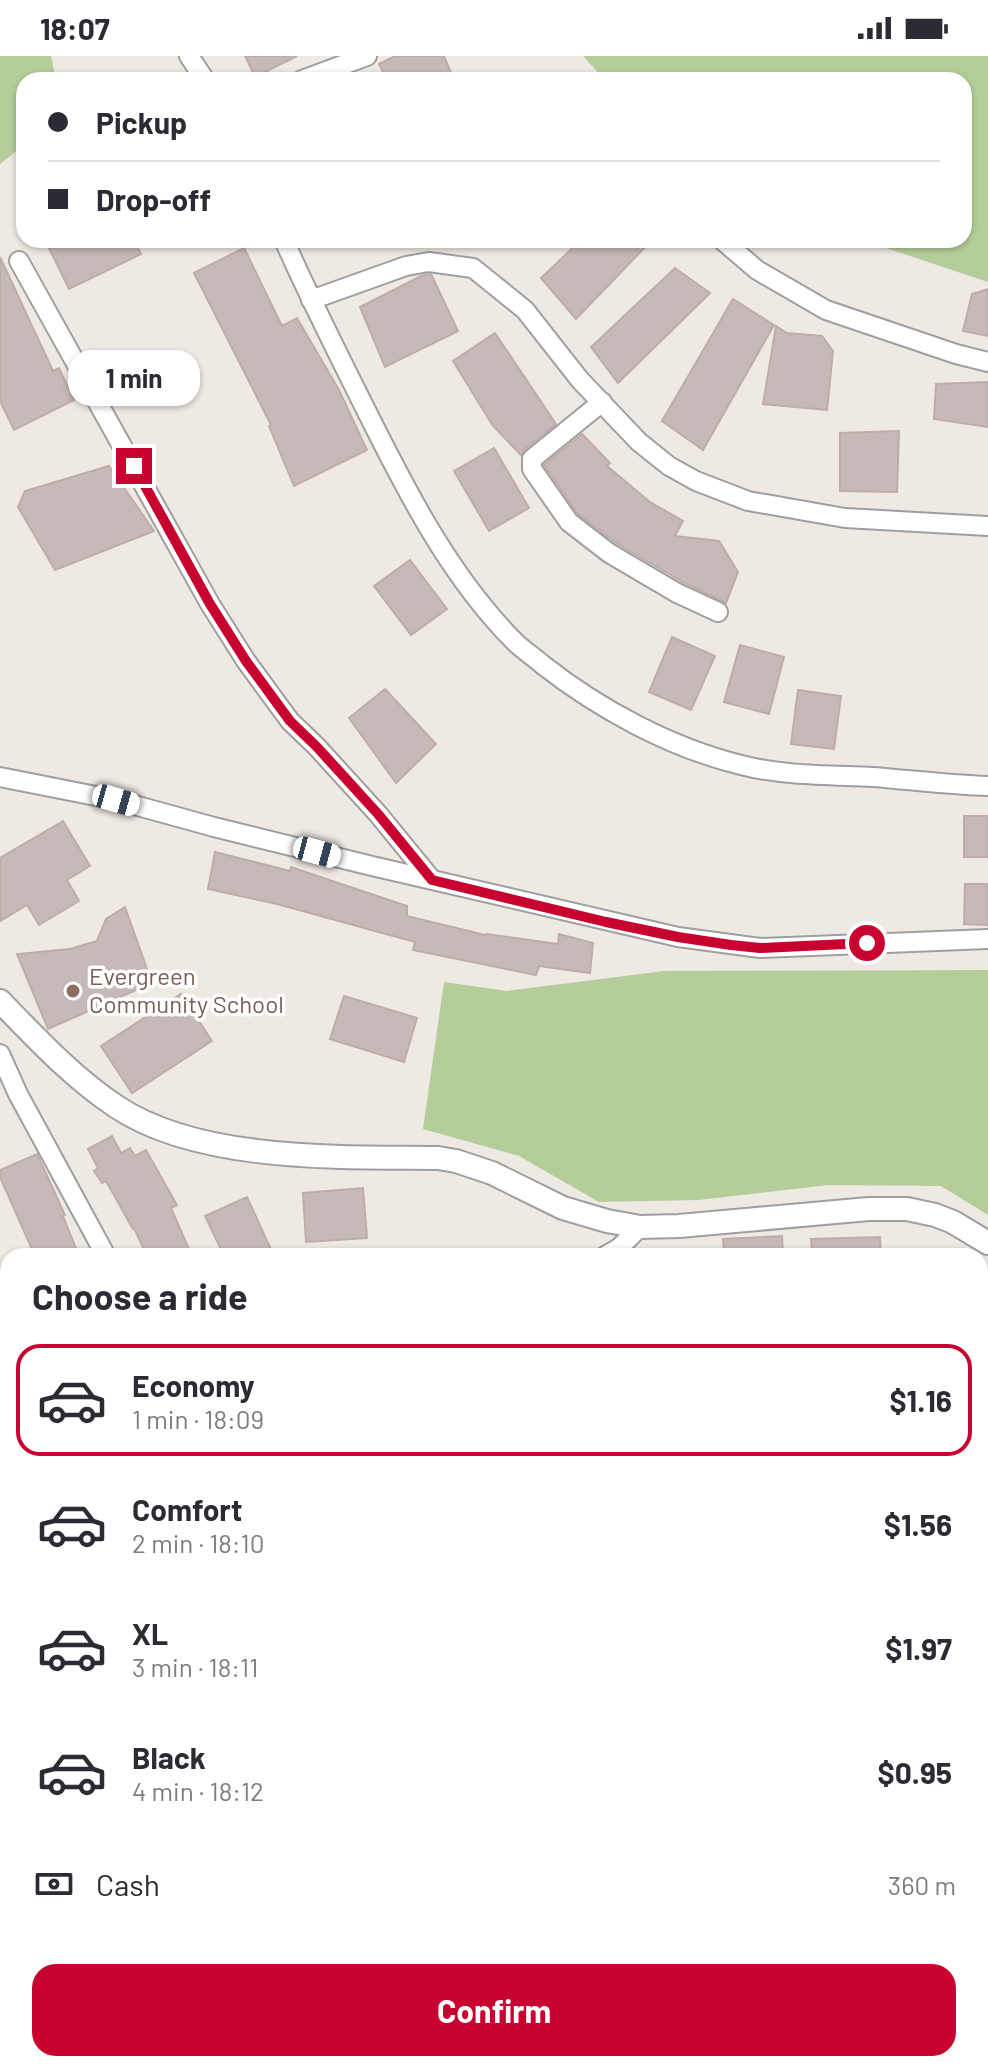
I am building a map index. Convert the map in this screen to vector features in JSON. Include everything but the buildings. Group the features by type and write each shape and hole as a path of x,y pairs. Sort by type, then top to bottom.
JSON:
{"street":[{"path":"324,72 367,56"},
{"path":"288,248 388,454 437,543 481,603 516,643 570,686 610,711 673,741 741,765 806,773 988,786"},
{"path":"731,248 757,270 826,310 988,362"},
{"path":"19,261 235,645 290,721 378,814 432,880"},
{"path":"311,300 406,266 429,262 473,268 525,310 580,380 639,442 669,466 696,481 748,501 845,518 988,526"},
{"path":"602,402 532,459 532,469 569,522 609,553 677,593 718,612"},
{"path":"0,777 116,800 214,827 678,937 760,948 988,939"},
{"path":"0,1001 80,1080 119,1108 172,1134 271,1153 456,1161 492,1173 563,1208 640,1227 869,1209 907,1209 953,1222 988,1243"},
{"path":"0,1054 18,1094 102,1248"},
{"path":"619,1248 640,1227"}],"green space":[{"path":"0,56 51,56 54,72 16,72 16,151 0,164"},
{"path":"583,56 988,56 988,282 886,248 972,248 972,72 598,72"},
{"path":"988,970 988,1215 941,1186 828,1185 699,1200 599,1202 519,1156 423,1129 444,982 507,991 664,971"}],"place":[{"name":"Evergreen Community School","path":"73,991"}],"route":[{"path":"134,466 210,604 246,661 290,721 378,814 432,880 606,922 731,945 760,948 867,943"}]}
